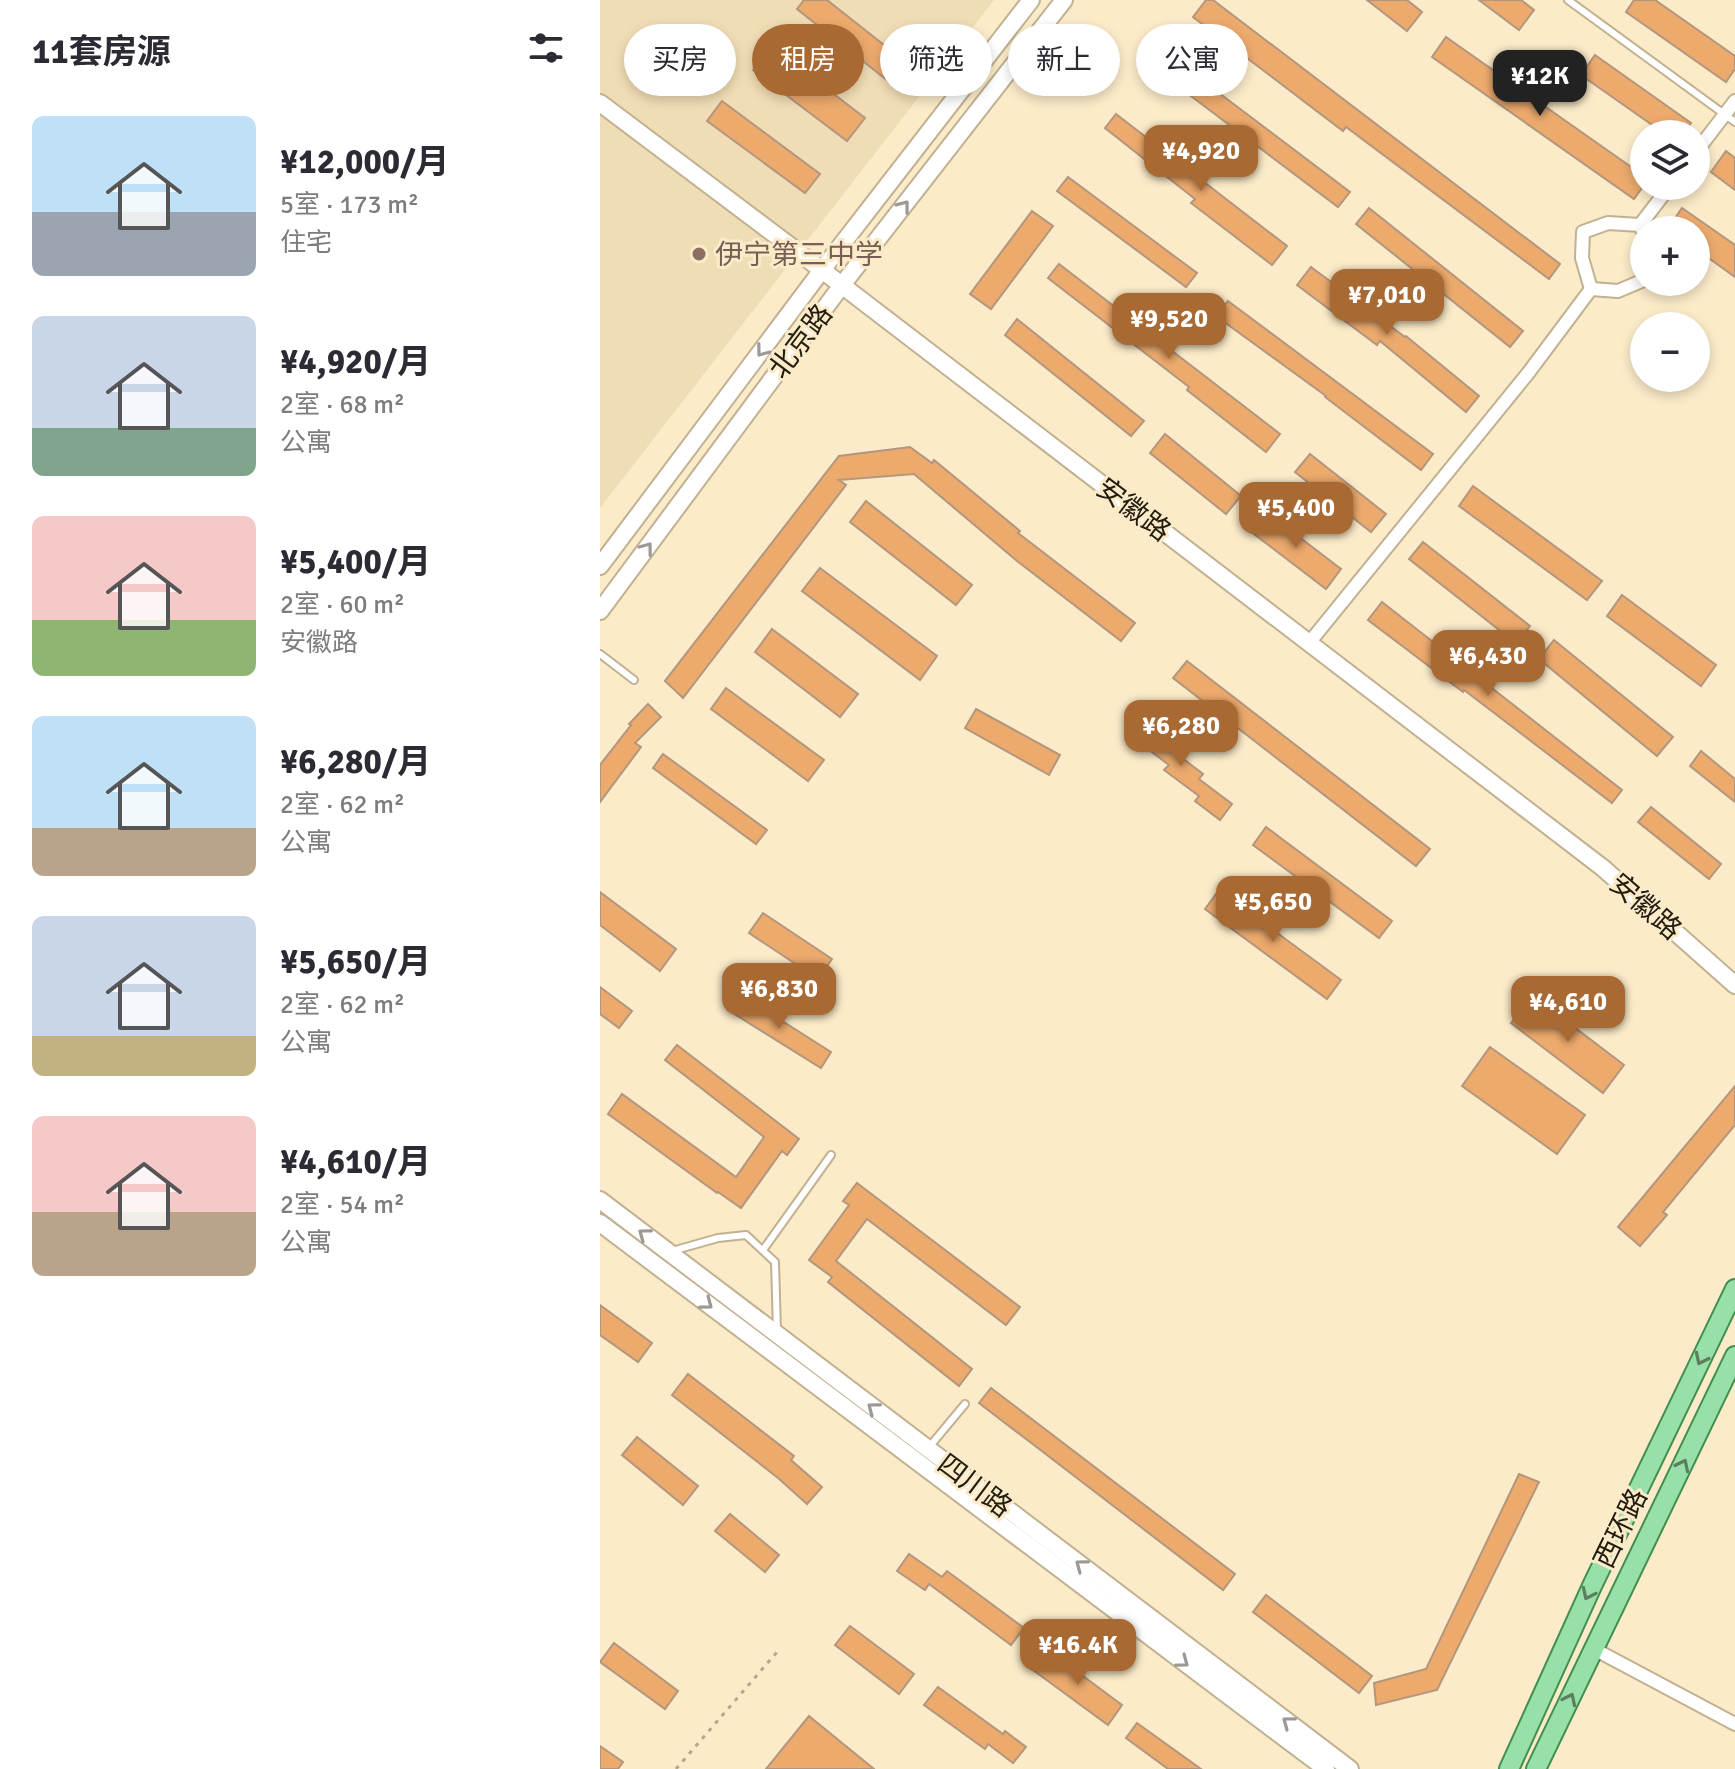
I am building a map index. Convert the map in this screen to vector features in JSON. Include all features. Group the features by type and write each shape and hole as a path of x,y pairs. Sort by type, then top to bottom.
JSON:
{"main road":[{"name":"西环路","path":"1509,1769 1592,1586 1735,1289"},
{"name":"西环路","path":"1536,1769 1735,1356"}],"street":[{"name":"北京路","path":"600,566 822,270 1031,0"},
{"name":"北京路","path":"600,611 842,285 1064,0"},
{"path":"1710,138 1730,118 1735,101"},
{"name":"安徽路","path":"600,103 1603,868 1735,985"},
{"path":"1591,289 1582,258 1583,232 1608,223 1630,228"},
{"path":"1591,289 1618,291 1630,286"},
{"path":"1309,643 1529,372 1591,289"},
{"name":"四川路","path":"600,1200 1350,1769"},
{"name":"四川路","path":"600,1223 1326,1769"},
{"path":"1594,1649 1735,1724"}],"lane":[{"path":"1568,0 1730,118"},
{"path":"600,654 634,680"},
{"path":"763,1250 831,1155"},
{"path":"668,1252 718,1238 746,1235 775,1262 777,1335"},
{"path":"927,1449 965,1404"}],"path":[{"path":"676,1769 777,1652"}],"shaded area":[{"name":"伊宁第三中学","path":"600,0 994,0 975,24 880,24 880,96 920,96 600,508"}],"building":[{"path":"804,0 827,0 857,24 816,24 797,9"},
{"path":"1206,0 1213,0 1245,24 1202,24 1193,17"},
{"path":"1367,0 1407,0 1422,12 1407,31"},
{"path":"1479,0 1521,0 1534,10 1519,30"},
{"path":"1634,0 1655,0 1735,56 1735,69 1726,82 1626,12"},
{"path":"1248,27 1560,264 1549,279 1346,127 1343,131 1248,59"},
{"path":"864,29 880,42 880,75 864,62"},
{"path":"1446,37 1630,166 1630,196 1432,57"},
{"path":"1595,55 1687,120 1645,120 1581,75"},
{"path":"787,96 836,96 865,118 847,141"},
{"path":"1191,96 1223,96 1350,192 1338,207"},
{"path":"722,101 820,174 805,193 707,121"},
{"path":"1116,114 1287,246 1272,265 1191,203 1195,199 1105,128"},
{"path":"1726,151 1735,158 1735,190 1711,172"},
{"path":"1068,177 1197,273 1186,287 1057,191"},
{"path":"1369,208 1523,331 1510,347 1356,224"},
{"path":"1682,208 1693,216 1677,216"},
{"path":"1032,211 1053,226 991,309 970,294"},
{"path":"1710,228 1735,245 1735,277 1710,259"},
{"path":"1059,264 1280,434 1266,452 1187,390 1189,387 1048,278"},
{"path":"1311,267 1406,336 1479,396 1466,412 1380,341 1377,345 1297,285"},
{"path":"1228,301 1433,454 1421,470 1216,316"},
{"path":"1017,319 1144,421 1131,436 1005,335"},
{"path":"1165,434 1241,496 1226,514 1150,453"},
{"path":"910,447 932,463 934,460 1020,531 1018,533 1135,623 1121,641 1017,561 914,474 839,480 846,485 683,698 665,681 839,456"},
{"path":"1310,454 1386,514 1371,532 1295,472"},
{"path":"1473,486 1602,581 1587,600 1459,506"},
{"path":"866,501 972,585 956,605 850,522"},
{"path":"1265,511 1341,569 1326,589 1250,531"},
{"path":"1423,542 1530,626 1517,644 1409,559"},
{"path":"820,568 937,656 920,680 802,591"},
{"path":"1622,595 1716,665 1701,686 1607,616"},
{"path":"1382,602 1622,790 1612,803 1368,620"},
{"path":"772,629 858,694 840,717 755,652"},
{"path":"1554,640 1673,737 1657,756 1539,659"},
{"path":"1187,661 1430,849 1416,866 1173,678"},
{"path":"726,688 824,760 808,781 711,709"},
{"path":"648,704 661,717 635,743 641,747 600,802 600,765 629,724"},
{"path":"976,709 1060,755 1049,775 965,728"},
{"path":"1145,719 1178,745 1173,751 1203,774 1199,779 1232,804 1220,820 1195,801 1199,796 1164,770 1169,765 1131,736"},
{"path":"1701,751 1735,779 1735,802 1690,766"},
{"path":"663,754 767,830 756,844 653,768"},
{"path":"1651,807 1721,864 1709,879 1638,822"},
{"path":"1266,827 1392,921 1379,938 1253,845"},
{"path":"1219,890 1341,980 1327,999 1205,909"},
{"path":"600,892 676,949 660,971 600,925"},
{"path":"763,913 832,959 818,979 749,933"},
{"path":"600,987 632,1011 619,1028 600,1014"},
{"path":"738,993 831,1052 821,1068 728,1010"},
{"path":"1532,995 1624,1065 1603,1093 1511,1023"},
{"path":"677,1045 799,1139 787,1155 782,1151 741,1208 608,1114 622,1094 736,1177 764,1137 665,1060"},
{"path":"1490,1047 1585,1115 1557,1154 1462,1086"},
{"path":"1735,1086 1735,1125 1663,1212 1667,1215 1640,1246 1618,1227"},
{"path":"857,1183 1020,1307 1006,1325 867,1219 836,1261 972,1369 959,1386 828,1282 832,1277 809,1260 849,1205 843,1201"},
{"path":"600,1305 652,1343 638,1362 600,1335"},
{"path":"688,1374 794,1456 791,1460 822,1487 807,1504 672,1395"},
{"path":"991,1388 1235,1574 1223,1590 979,1403"},
{"path":"637,1437 698,1486 683,1505 622,1455"},
{"path":"1519,1474 1539,1482 1437,1690 1376,1705 1374,1683 1426,1669"},
{"path":"730,1514 779,1555 765,1572 715,1531"},
{"path":"909,1554 942,1577 947,1571 1024,1628 1011,1645 929,1584 925,1590 897,1571"},
{"path":"1266,1595 1372,1676 1359,1693 1253,1612"},
{"path":"850,1626 914,1674 899,1694 835,1645"},
{"path":"614,1643 678,1691 665,1709 600,1662"},
{"path":"1048,1650 1122,1705 1108,1725 1033,1670"},
{"path":"938,1687 1026,1747 1013,1763 988,1744 985,1749 924,1705"},
{"path":"809,1716 874,1769 766,1769"},
{"path":"1137,1723 1201,1769 1168,1769 1126,1738"},
{"path":"600,1746 623,1762 618,1769 600,1769"}],"place":[{"name":"伊宁第三中学","path":"699,254"}]}
